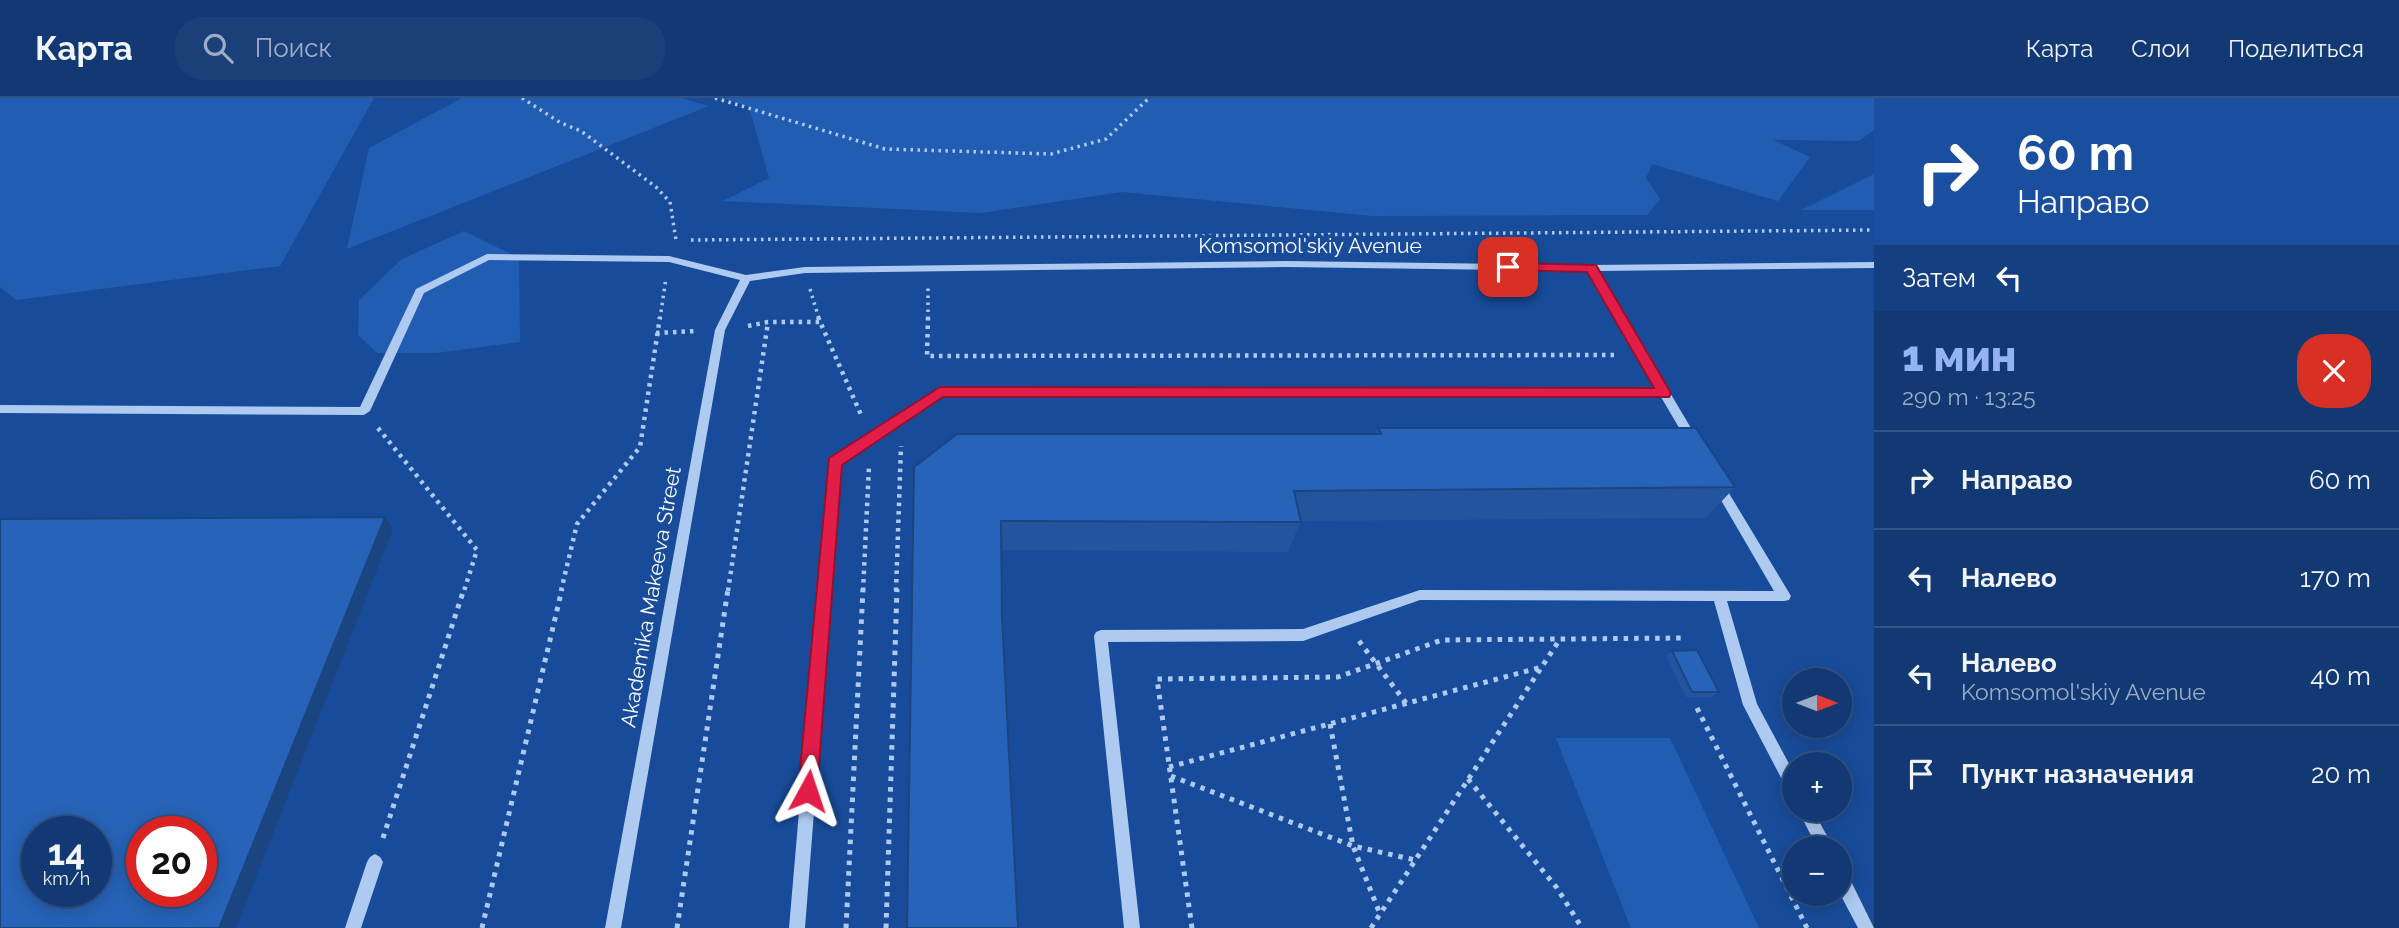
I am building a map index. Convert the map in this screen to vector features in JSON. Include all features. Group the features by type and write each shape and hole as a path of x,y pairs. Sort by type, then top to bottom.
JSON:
{"street":[{"path":"0,409 365,411 420,291 487,257 669,259 746,278"},
{"name":"Komsomol'skiy Avenue","path":"746,278 805,270 1285,264 1591,268 1874,265"},
{"path":"1132,928 1101,636 1303,635 1420,595 1784,596 1591,268"},
{"name":"Akademika Makeeva Street","path":"613,928 720,330 746,278"},
{"path":"797,928 835,462 940,392 1664,393"},
{"path":"1719,596 1750,705 1782,765"},
{"path":"353,928 375,862"}],"lane":[{"path":"1852,900 1867,928"}],"path":[{"path":"481,928 577,524 640,447 669,259 676,239 670,202 656,187 581,131 561,123 522,98"},
{"path":"715,98 885,149 1051,154 1106,139 1149,98"},
{"path":"676,239 1874,230"},
{"path":"928,284 927,356 1643,355"},
{"path":"677,928 768,322"},
{"path":"820,323 871,436 846,928"},
{"path":"365,411 477,550 375,862"},
{"path":"886,928 901,417"},
{"path":"1343,621 1406,703"},
{"path":"1371,928 1561,638"},
{"path":"1192,928 1157,679 1338,677 1442,639 1681,638"},
{"path":"1169,767 1542,667"},
{"path":"1697,708 1807,928"},
{"path":"1330,724 1353,846 1380,914"},
{"path":"1170,776 1353,846 1415,860"},
{"path":"1468,779 1558,888 1582,928"}],"shaded area":[{"path":"0,98 374,98 280,266 16,300 0,287"},
{"path":"462,98 681,98 709,106 347,249 369,148"},
{"path":"724,98 1874,98 1874,130 1859,141 1773,140 1810,157 1778,201 1652,164 1646,178 1660,199 1647,215 1373,216 1122,192 980,213 723,201 769,178 749,107"},
{"path":"1874,174 1874,210 1801,210"},
{"path":"464,231 519,258 520,342 436,353 377,353 358,335 359,300 402,259"},
{"path":"1556,738 1670,738 1759,928 1631,928"}],"building":[{"path":"1378,428 1696,428 1735,487 1294,491 1301,522 1001,521 1002,618 1018,928 907,928 914,467 957,434 1381,434"},
{"path":"385,517 219,928 0,928 0,519"},
{"path":"1697,650 1719,692 1692,692 1672,651"}],"route":[{"path":"808,791 835,462 940,392 1664,393 1591,268 1508,267"}]}
